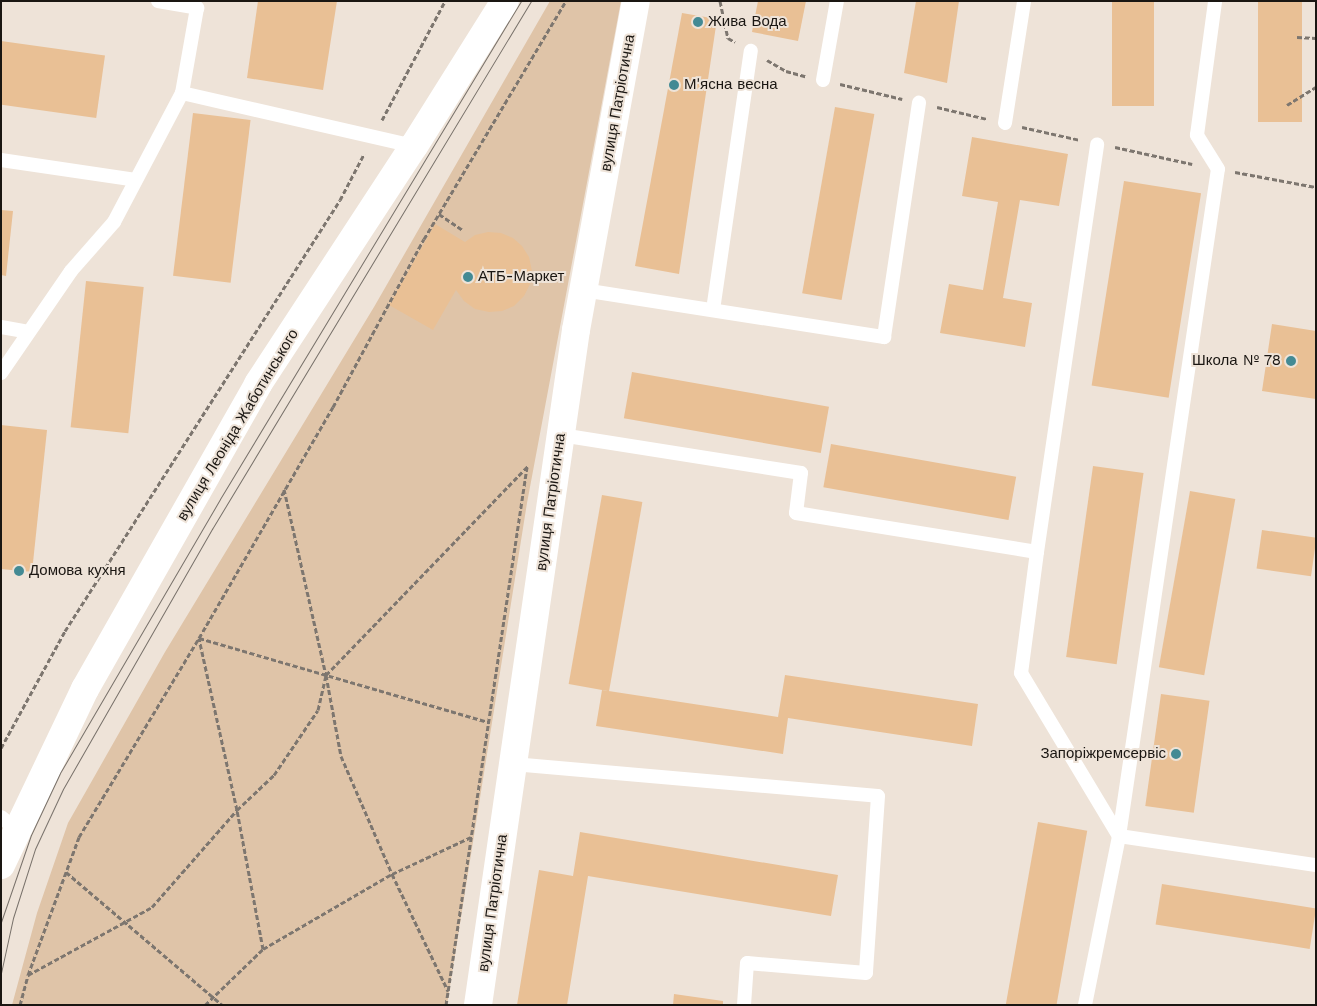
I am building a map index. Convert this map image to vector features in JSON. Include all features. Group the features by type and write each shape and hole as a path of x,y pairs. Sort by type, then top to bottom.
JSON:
{"street":[{"name":"вулиця Леоніда Жаботинського","path":"1,865 9,824 84,688 253,392 414,146 505,1"},
{"name":"вулиця Патріотична","path":"478,1005 583,290 636,1"}],"lane":[{"path":"1,373 71,271 114,222 182,92 197,8 158,1"},
{"path":"823,80 837,1"},
{"path":"1005,123 1024,1"},
{"path":"1085,1005 1119,836 1218,169 1197,135 1215,1"},
{"path":"714,310 751,51"},
{"path":"182,92 414,146"},
{"path":"583,290 884,338 919,103"},
{"path":"1097,144 1021,673 1119,836"},
{"path":"1,160 136,180"},
{"path":"1,327 30,332"},
{"path":"561,435 801,473 796,513 1037,552"},
{"path":"513,764 878,796 866,973 747,963 744,1005"},
{"path":"1119,836 1316,865"}],"path":[{"path":"1,748 65,632 340,200 445,1"},
{"path":"20,1005 28,975 79,837 200,638 284,489 333,407 439,214 566,1"},
{"path":"1297,37 1316,38"},
{"path":"1287,105 1316,87"},
{"path":"439,214 463,230"},
{"path":"28,975 152,907 237,810 274,775 318,710 326,675 528,466 446,1005"},
{"path":"284,489 326,675 341,756 392,874 448,991"},
{"path":"200,638 489,722"},
{"path":"200,638 237,810 262,949"},
{"path":"205,1005 262,949 392,874 471,837"},
{"path":"66,872 222,1005"}],"shaded area":[{"path":"550,1 621,1 527,503 447,1005 12,1005 37,913 68,823 165,652 374,307"}],"building":[{"path":"258,1 337,1 323,90 247,78"},
{"path":"758,1 806,1 798,41 752,32"},
{"path":"916,1 959,1 947,83 904,73"},
{"path":"1112,1 1154,1 1154,106 1112,106"},
{"path":"1258,1 1302,1 1302,122 1258,122"},
{"path":"682,13 717,19 679,274 635,266"},
{"path":"1,41 105,56 96,118 1,105"},
{"path":"835,107 874,114 842,300 802,293"},
{"path":"193,113 251,120 231,283 173,276"},
{"path":"972,137 1068,154 1059,206 1020,200 1003,298 1032,303 1025,347 940,333 949,284 983,290 998,202 962,196"},
{"path":"1124,181 1201,193 1169,398 1092,385"},
{"path":"1,210 13,211 6,276 1,275"},
{"name":"АТБ-Маркет","path":"435,224 465,242 475,235 488,232 501,233 513,238 522,246 529,257 532,271 530,284 524,296 514,306 502,311 489,312 475,309 464,301 456,290 433,330 389,305"},
{"path":"86,281 144,287 128,433 71,427"},
{"name":"Школа № 78","path":"1272,324 1316,331 1316,399 1262,391"},
{"path":"632,372 829,407 821,453 624,418"},
{"path":"1,425 47,430 32,572 1,569"},
{"path":"831,444 1016,477 1009,520 823,487"},
{"path":"1093,466 1144,473 1117,664 1066,657"},
{"path":"1190,491 1235,499 1204,675 1159,667"},
{"path":"602,495 642,502 609,691 569,684"},
{"path":"1262,530 1316,538 1311,576 1257,569"},
{"path":"785,675 978,704 972,746 788,718 783,754 596,726 602,690 778,717"},
{"name":"Запоріжремсервіс","path":"1161,694 1210,701 1194,813 1145,806"},
{"path":"1038,822 1087,831 1057,1005 1006,1005"},
{"path":"580,832 838,875 831,916 588,876 567,1005 517,1005 539,870 573,876"},
{"path":"1162,884 1316,908 1310,949 1156,924"},
{"path":"674,994 723,1001 723,1005 673,1005"}],"tram line":[{"path":"1,922 31,835 60,773 220,499 521,1"},
{"path":"1,973 13,918 35,849 63,789 212,529 531,1"}],"place":[{"name":"Жива Вода","path":"698,22"},
{"name":"М'ясна весна","path":"674,85"},
{"name":"АТБ-Маркет","path":"468,277"},
{"name":"Школа № 78","path":"1291,361"},
{"name":"Домова кухня","path":"19,571"},
{"name":"Запоріжремсервіс","path":"1176,754"}]}
